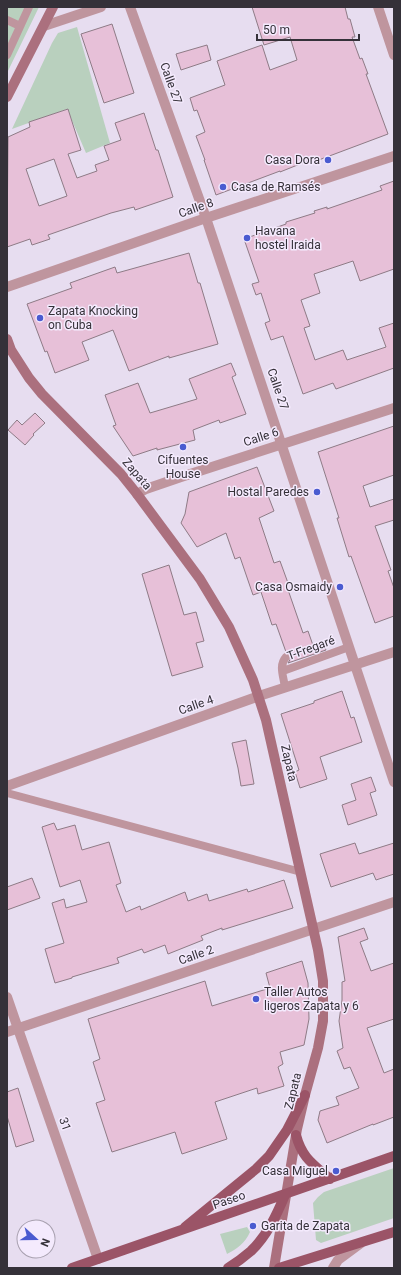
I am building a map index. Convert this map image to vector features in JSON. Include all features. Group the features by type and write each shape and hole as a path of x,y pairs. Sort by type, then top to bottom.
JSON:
{"main road":[{"path":"7,97 53,7"},
{"name":"Zapata","path":"7,339 9,351 29,378 42,394 121,474 200,579 232,633 259,696 266,720 322,967 324,1009 321,1034 296,1135 274,1268"},
{"path":"180,1231 256,1169 269,1156 287,1130 305,1095"},
{"path":"296,1135 299,1145 306,1157 330,1179"},
{"name":"Paseo","path":"72,1268 286,1195 394,1156"},
{"path":"228,1268 257,1245 273,1220 286,1195"},
{"path":"279,1268 394,1232"},
{"path":"308,1268 324,1258 362,1242"}],"street":[{"path":"44,26 101,7"},
{"name":"Calle 27","path":"130,7 206,218 394,782"},
{"path":"378,7 394,54"},
{"name":"Calle 8","path":"7,287 206,218 394,156"},
{"name":"Calle 6","path":"137,494 146,489 282,443 394,408"},
{"name":"Calle 4","path":"7,786 259,696 394,652"},
{"name":"Calle 2","path":"7,1032 394,902"},
{"name":"31","path":"7,997 98,1259"},
{"path":"333,1268 338,1260 362,1242"}],"lane":[{"path":"7,55 29,7"},
{"path":"7,20 20,26"},
{"name":"T-Fregaré","path":"283,671 348,647"},
{"name":"T-Fregaré","path":"285,688 281,666 286,657"},
{"path":"7,793 301,872"}],"green space":[{"path":"7,7 39,7 7,73"},
{"path":"77,27 110,143 86,153 67,109 12,129 58,33"},
{"path":"394,1168 394,1218 321,1243 316,1240 313,1203 318,1197 324,1192"},
{"path":"247,1227 250,1232 246,1239 237,1248 227,1254 220,1234"}],"building":[{"path":"252,7 345,7 355,37 352,37 360,59 362,58 368,74 366,74 388,134 316,161 315,158 216,195 196,136 205,132 197,110 194,111 190,98 225,85 217,61 262,45 270,70 297,60 290,37 264,45"},
{"path":"112,24 134,93 104,103 81,34"},
{"path":"207,45 211,60 181,70 176,54"},
{"path":"68,109 81,150 68,154 77,178 97,171 95,165 109,160 104,146 121,140 115,123 144,113 173,197 135,210 134,207 111,213 48,235 50,239 32,245 30,239 7,247 8,137 30,127 29,122","holes":["54,159 67,196 39,206 26,169"]},
{"path":"394,181 394,269 360,281 353,261 314,274 320,293 301,300 310,326 304,328 315,360 343,350 347,360 386,347 379,328 394,323 394,368 336,389 333,383 303,394 283,336 271,340 265,323 270,321 261,293 256,295 252,284 259,282 244,239 286,224 286,222 315,213 314,211 327,207 327,209 382,190 380,186"},
{"path":"189,253 198,283 200,283 218,344 169,358 169,356 129,371 113,330 82,342 89,360 55,373 47,351 45,352 27,304 72,288 70,283 115,267 117,273"},
{"path":"231,363 236,375 232,377 246,414 220,423 219,420 193,430 195,440 157,450 157,448 133,456 113,426 116,425 105,395 138,383 150,413 197,399 189,379"},
{"path":"35,413 45,423 33,434 34,435 25,445 8,430 17,420 22,425"},
{"path":"394,426 394,475 363,486 370,507 394,499 394,520 375,526 391,570 388,571 394,588 394,616 375,623 351,556 349,557 337,518 339,518 318,452"},
{"path":"257,467 274,511 259,518 274,563 280,561 288,583 286,584 303,633 308,631 315,651 325,648 326,650 288,663 291,655 289,652 286,652 276,624 272,625 261,592 253,595 240,557 235,559 226,533 197,547 181,523 185,514 189,492"},
{"path":"169,565 184,615 196,612 204,641 196,643 203,667 172,676 142,574"},
{"path":"342,691 351,718 354,717 362,742 320,757 327,779 300,788 295,772 299,770 281,714 314,703 314,701"},
{"path":"246,740 254,784 241,786 232,743"},
{"path":"371,777 376,791 370,793 377,815 348,825 342,805 356,800 351,784"},
{"path":"54,823 57,830 75,825 82,850 109,842 121,883 116,885 126,912 140,906 141,910 185,892 188,901 207,894 209,901 247,889 248,892 284,880 293,908 222,930 222,928 201,936 203,940 168,954 165,945 144,953 142,949 117,958 119,963 55,983 45,949 64,943 52,903 64,899 66,908 87,902 80,880 60,887 42,827"},
{"path":"355,843 359,854 394,843 394,874 376,880 373,873 331,887 320,854"},
{"path":"32,878 40,898 7,910 7,887"},
{"path":"364,928 368,939 360,942 371,971 394,963 394,1019 367,1028 384,1073 394,1069 394,1117 327,1143 318,1120 320,1111 339,1105 336,1097 359,1088 350,1067 344,1069 337,1051 343,1048 339,1021 342,1000 342,982 345,981 338,937"},
{"path":"302,961 308,983 309,1019 304,1045 280,1052 283,1064 278,1067 284,1086 258,1094 257,1088 215,1102 227,1139 182,1154 175,1132 112,1152 96,1103 105,1100 93,1062 100,1059 88,1019 205,981 212,1006 270,988 266,973"},
{"path":"18,1088 34,1141 16,1147 7,1116 7,1092"}],"place":[{"name":"Casa Dora","path":"328,160"},
{"name":"Casa de Ramsés","path":"223,187"},
{"name":"Havana hostel Iraida","path":"247,238"},
{"name":"Zapata Knocking on Cuba","path":"40,318"},
{"name":"Cifuentes House","path":"183,447"},
{"name":"Hostal Paredes","path":"317,492"},
{"name":"Casa Osmaidy","path":"340,587"},
{"name":"Taller Autos ligeros Zapata y 6","path":"256,999"},
{"name":"Casa Miguel","path":"336,1171"},
{"name":"Garita de Zapata","path":"253,1226"}]}
